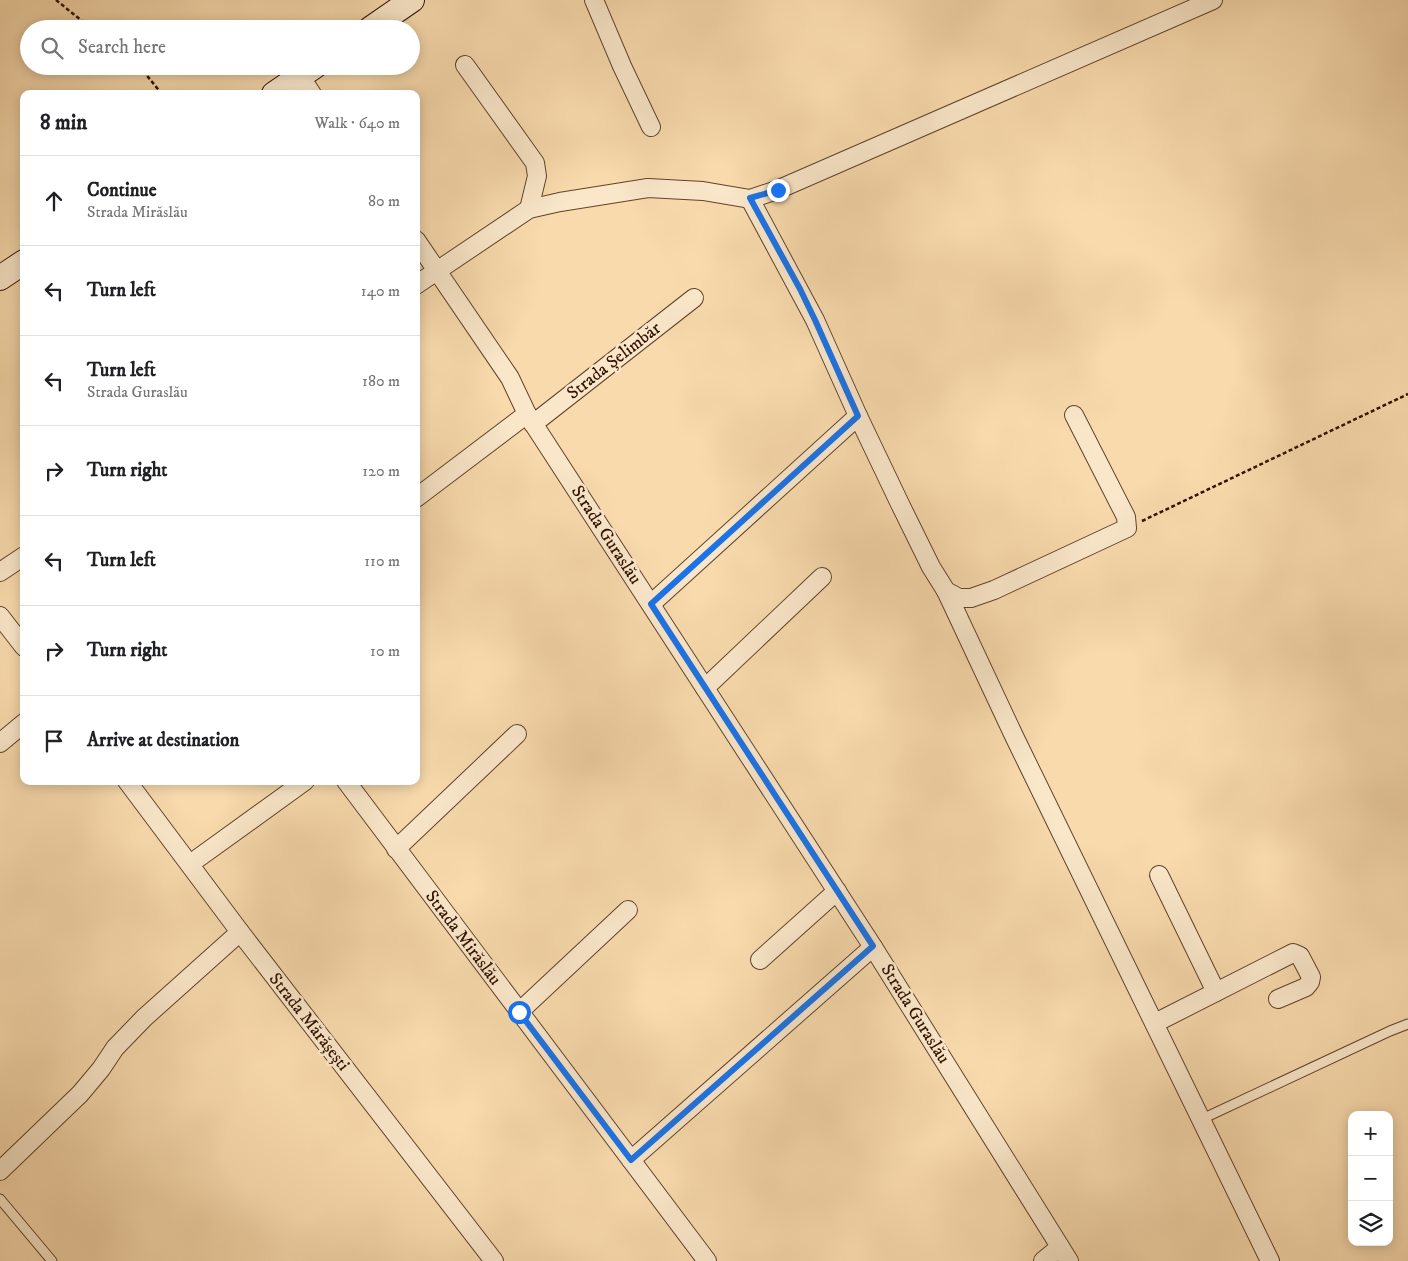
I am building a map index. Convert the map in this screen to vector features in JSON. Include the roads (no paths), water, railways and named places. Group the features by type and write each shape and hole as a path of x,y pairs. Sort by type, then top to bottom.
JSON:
{"main road":[{"path":"383,20 412,0"},
{"path":"283,90 309,79"},
{"path":"0,278 20,265"}],"street":[{"path":"594,0 651,127"},
{"path":"420,282 529,209 560,202 648,188 704,191 750,198 778,190 1212,0"},
{"path":"465,65 536,163 537,176 529,209"},
{"path":"750,198 811,312 858,416 931,567 946,591 1014,736 1270,1261"},
{"name":"Strada Guraslău","path":"420,245 510,378 530,419 873,946 1065,1254"},
{"name":"Strada Șelimbăr","path":"420,495 530,419 694,298"},
{"path":"946,591 959,598 971,598 994,590 1127,528 1126,517 1074,415"},
{"path":"651,604 858,416"},
{"path":"0,572 20,559"},
{"path":"705,688 822,577"},
{"path":"0,616 20,642"},
{"path":"0,743 20,726"},
{"path":"396,849 517,734"},
{"name":"Strada Mărășești","path":"130,785 240,932 494,1261"},
{"path":"190,864 299,785"},
{"name":"Strada Mirăslău","path":"349,785 707,1261"},
{"path":"1159,875 1216,992"},
{"path":"760,960 837,891"},
{"path":"519,1012 628,910"},
{"path":"0,1171 80,1094 101,1069 115,1048 144,1018 240,932"},
{"path":"631,1160 873,946"},
{"path":"1155,1023 1293,953 1300,956 1311,977 1310,982 1306,987 1278,999"},
{"path":"1043,1261 1065,1254"}],"lane":[{"path":"1202,1119 1408,1024"},
{"path":"0,1199 52,1261"}]}
